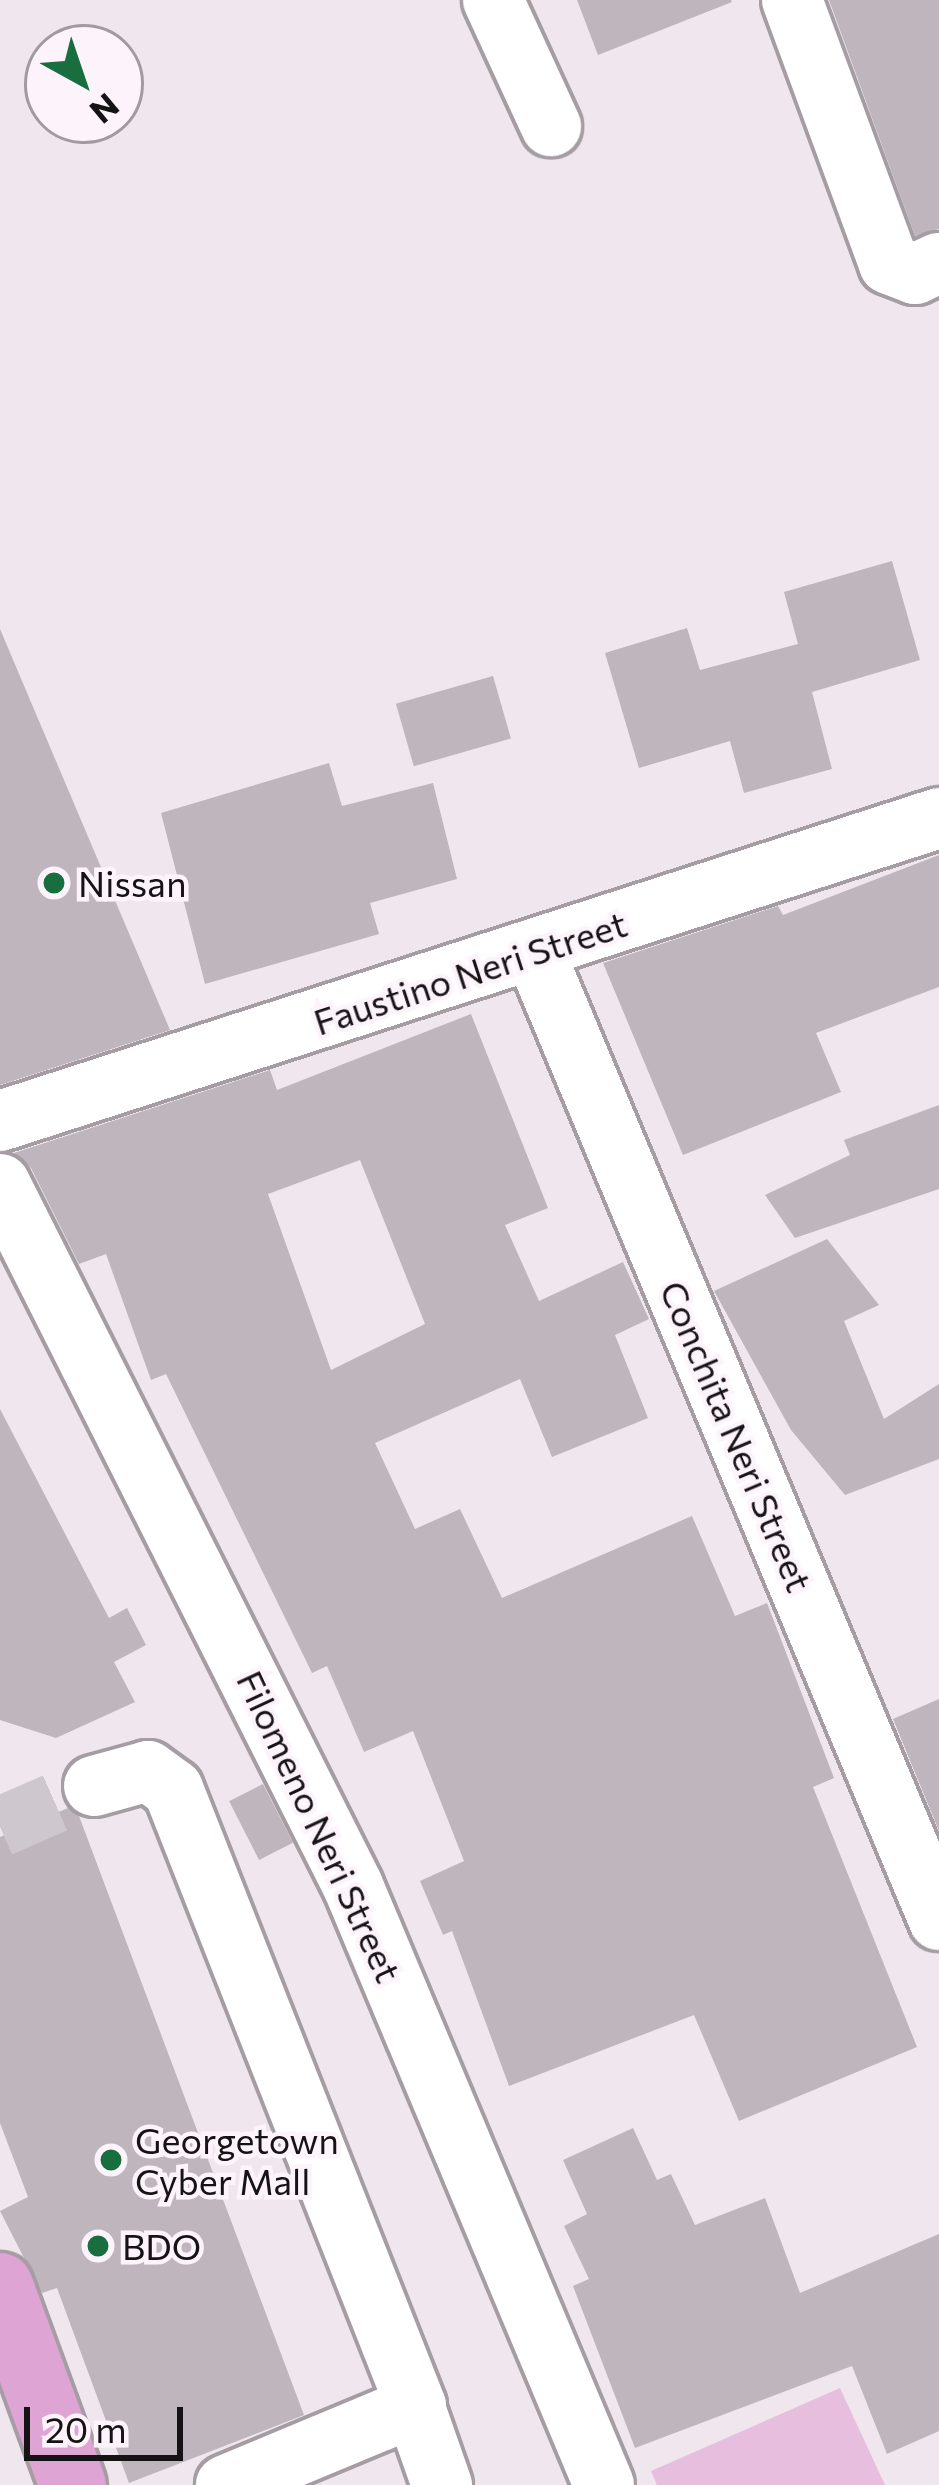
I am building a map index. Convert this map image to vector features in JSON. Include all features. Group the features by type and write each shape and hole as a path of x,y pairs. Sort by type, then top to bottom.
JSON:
{"main road":[{"path":"0,2287 73,2485"}],"street":[{"path":"493,0 551,126"},
{"path":"792,0 889,264 915,274 939,263"},
{"name":"Faustino Neri Street","path":"0,1121 939,818"},
{"name":"Conchita Neri Street","path":"535,952 939,1920"},
{"name":"Filomeno Neri Street","path":"0,1184 353,1886 604,2485"},
{"path":"94,1786 148,1771 172,1789 442,2485"},
{"path":"178,2485 412,2398"},
{"path":"226,2485 412,2398"}],"shaded area":[{"path":"840,2388 885,2485 657,2485 651,2471"}],"building":[{"path":"577,0 731,0 732,2 598,55"},
{"path":"829,0 939,0 939,229 915,236"},
{"path":"892,561 920,660 812,692 832,769 744,793 730,741 639,768 605,653 687,628 700,670 798,644 784,592"},
{"name":"Nissan","path":"0,629 170,1030 0,1085"},
{"path":"493,676 511,738 414,766 396,704"},
{"path":"329,763 342,806 433,783 457,879 370,903 379,934 205,984 161,813"},
{"path":"939,855 939,987 816,1033 841,1092 683,1155 603,963 778,906 783,915"},
{"path":"471,1014 548,1208 505,1225 539,1301 623,1262 649,1319 615,1335 648,1418 552,1457 520,1379 375,1443 415,1529 460,1509 502,1598 692,1516 735,1616 767,1603 834,1778 813,1787 917,2047 739,2121 694,2015 509,2086 452,1931 443,1935 420,1881 464,1861 413,1731 364,1752 327,1666 312,1673 166,1374 151,1380 106,1254 79,1264 31,1168 14,1153 270,1070 277,1090","holes":["360,1160 425,1324 331,1370 268,1194"]},
{"path":"939,1105 939,1189 795,1238 765,1195 850,1155 844,1140"},
{"path":"827,1239 879,1305 844,1321 884,1419 939,1384 939,1459 845,1495 791,1430 714,1291"},
{"path":"0,1409 109,1618 127,1608 146,1645 114,1662 135,1702 56,1738 0,1720"},
{"path":"939,1699 939,1831 893,1719"},
{"path":"263,1784 293,1843 259,1860 229,1801"},
{"name":"Georgetown Cyber Mall","path":"68,1808 79,1816 304,2415 129,2483 57,2288 42,2293 0,2211 28,2197 0,2123 0,1837"},
{"path":"633,2128 657,2180 671,2174 695,2225 765,2198 800,2293 939,2234 939,2431 887,2454 852,2366 635,2448 573,2286 589,2279 564,2226 587,2214 563,2160"}],"tunnel":[{"path":"0,1827 94,1786"}],"place":[{"name":"Nissan","path":"54,883"},
{"name":"Georgetown Cyber Mall","path":"111,2160"},
{"name":"BDO","path":"98,2246"}]}
